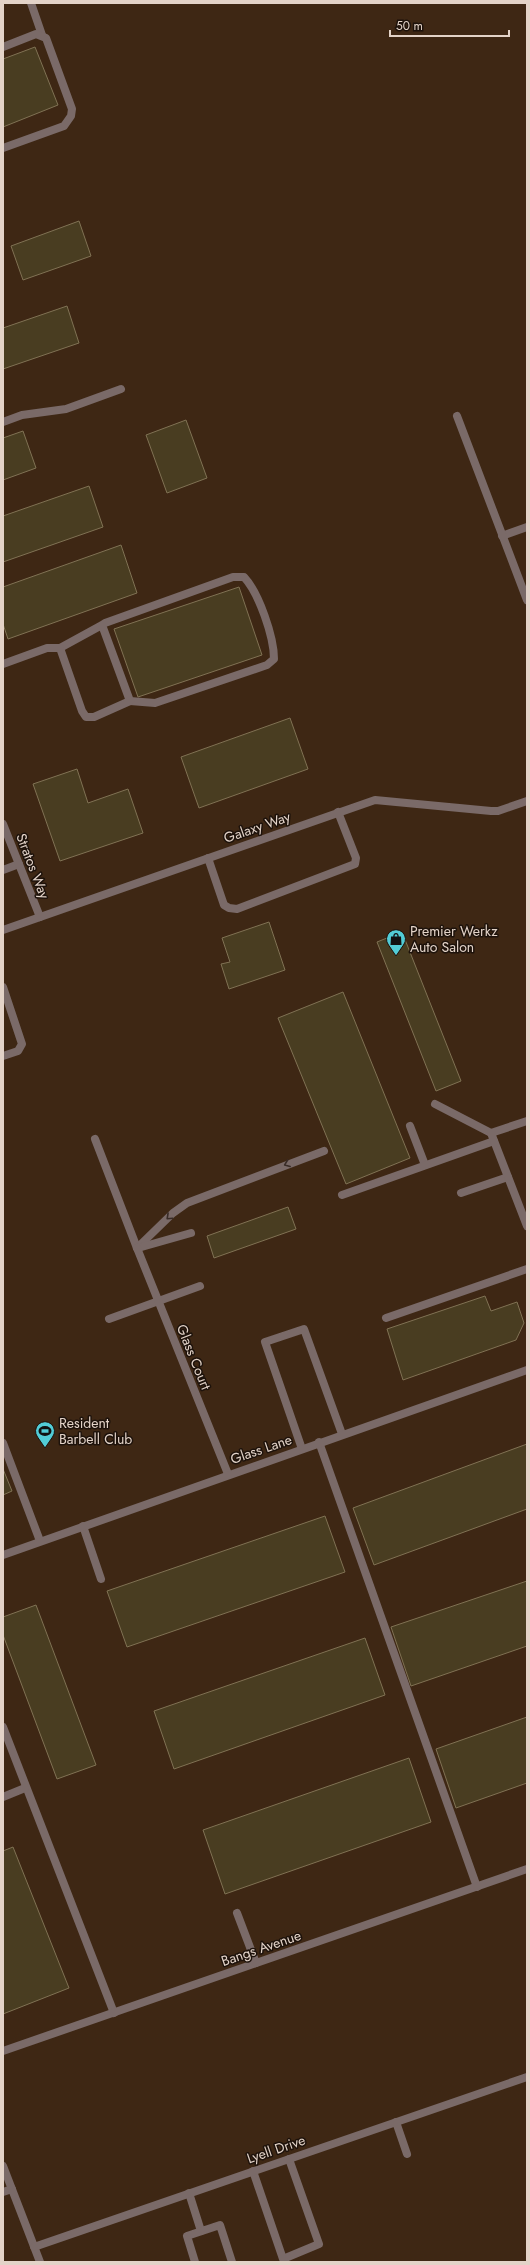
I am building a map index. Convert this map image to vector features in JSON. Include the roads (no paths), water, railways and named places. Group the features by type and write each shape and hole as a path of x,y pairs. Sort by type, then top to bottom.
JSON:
{"street":[{"path":"3,148 64,126 71,116 72,108 46,38 42,35 31,3"},
{"path":"3,47 36,34 42,35"},
{"path":"3,422 22,415 66,410 121,389"},
{"path":"457,416 527,600"},
{"path":"502,536 527,527"},
{"path":"3,664 47,648 60,648 102,625 233,576 244,578 253,586 274,646 274,659 267,665 155,703 130,701 94,717 86,717 82,711 60,648"},
{"path":"102,625 130,701"},
{"name":"Galaxy Way","path":"3,930 376,800 498,811 527,800"},
{"path":"208,858 224,904 228,908 237,909 355,864 356,858 338,812"},
{"name":"Stratos Way","path":"3,824 40,917"},
{"path":"3,870 19,864"},
{"path":"3,987 22,1044 18,1051 3,1056"},
{"path":"435,1104 492,1137 527,1226"},
{"path":"342,1195 425,1165 527,1121"},
{"path":"410,1126 425,1165"},
{"name":"Glass Court","path":"95,1139 158,1301 228,1474"},
{"path":"137,1248 173,1213 187,1203 324,1150"},
{"path":"461,1193 508,1177"},
{"path":"137,1248 191,1233"},
{"path":"386,1318 527,1269"},
{"path":"109,1319 200,1286"},
{"path":"302,1449 265,1342 304,1329 342,1434"},
{"name":"Glass Lane","path":"3,1555 228,1474 527,1370"},
{"path":"319,1442 477,1886"},
{"path":"3,1443 40,1541"},
{"path":"83,1526 101,1580"},
{"path":"3,1727 114,2013"},
{"path":"3,1797 26,1788"},
{"name":"Bangs Avenue","path":"3,2051 527,1869"},
{"path":"236,1913 256,1963"},
{"name":"Lyell Drive","path":"34,2247 527,2077"},
{"path":"396,2122 407,2154"},
{"path":"252,2172 283,2259 319,2244 290,2159"},
{"path":"3,2166 40,2262"},
{"path":"3,2192 12,2189"},
{"path":"189,2193 201,2231"},
{"path":"195,2262 187,2236 220,2225 232,2262"}],"place":[{"name":"Premier Werkz Auto Salon","path":"396,956"},
{"name":"Resident Barbell Club","path":"45,1448"}]}
